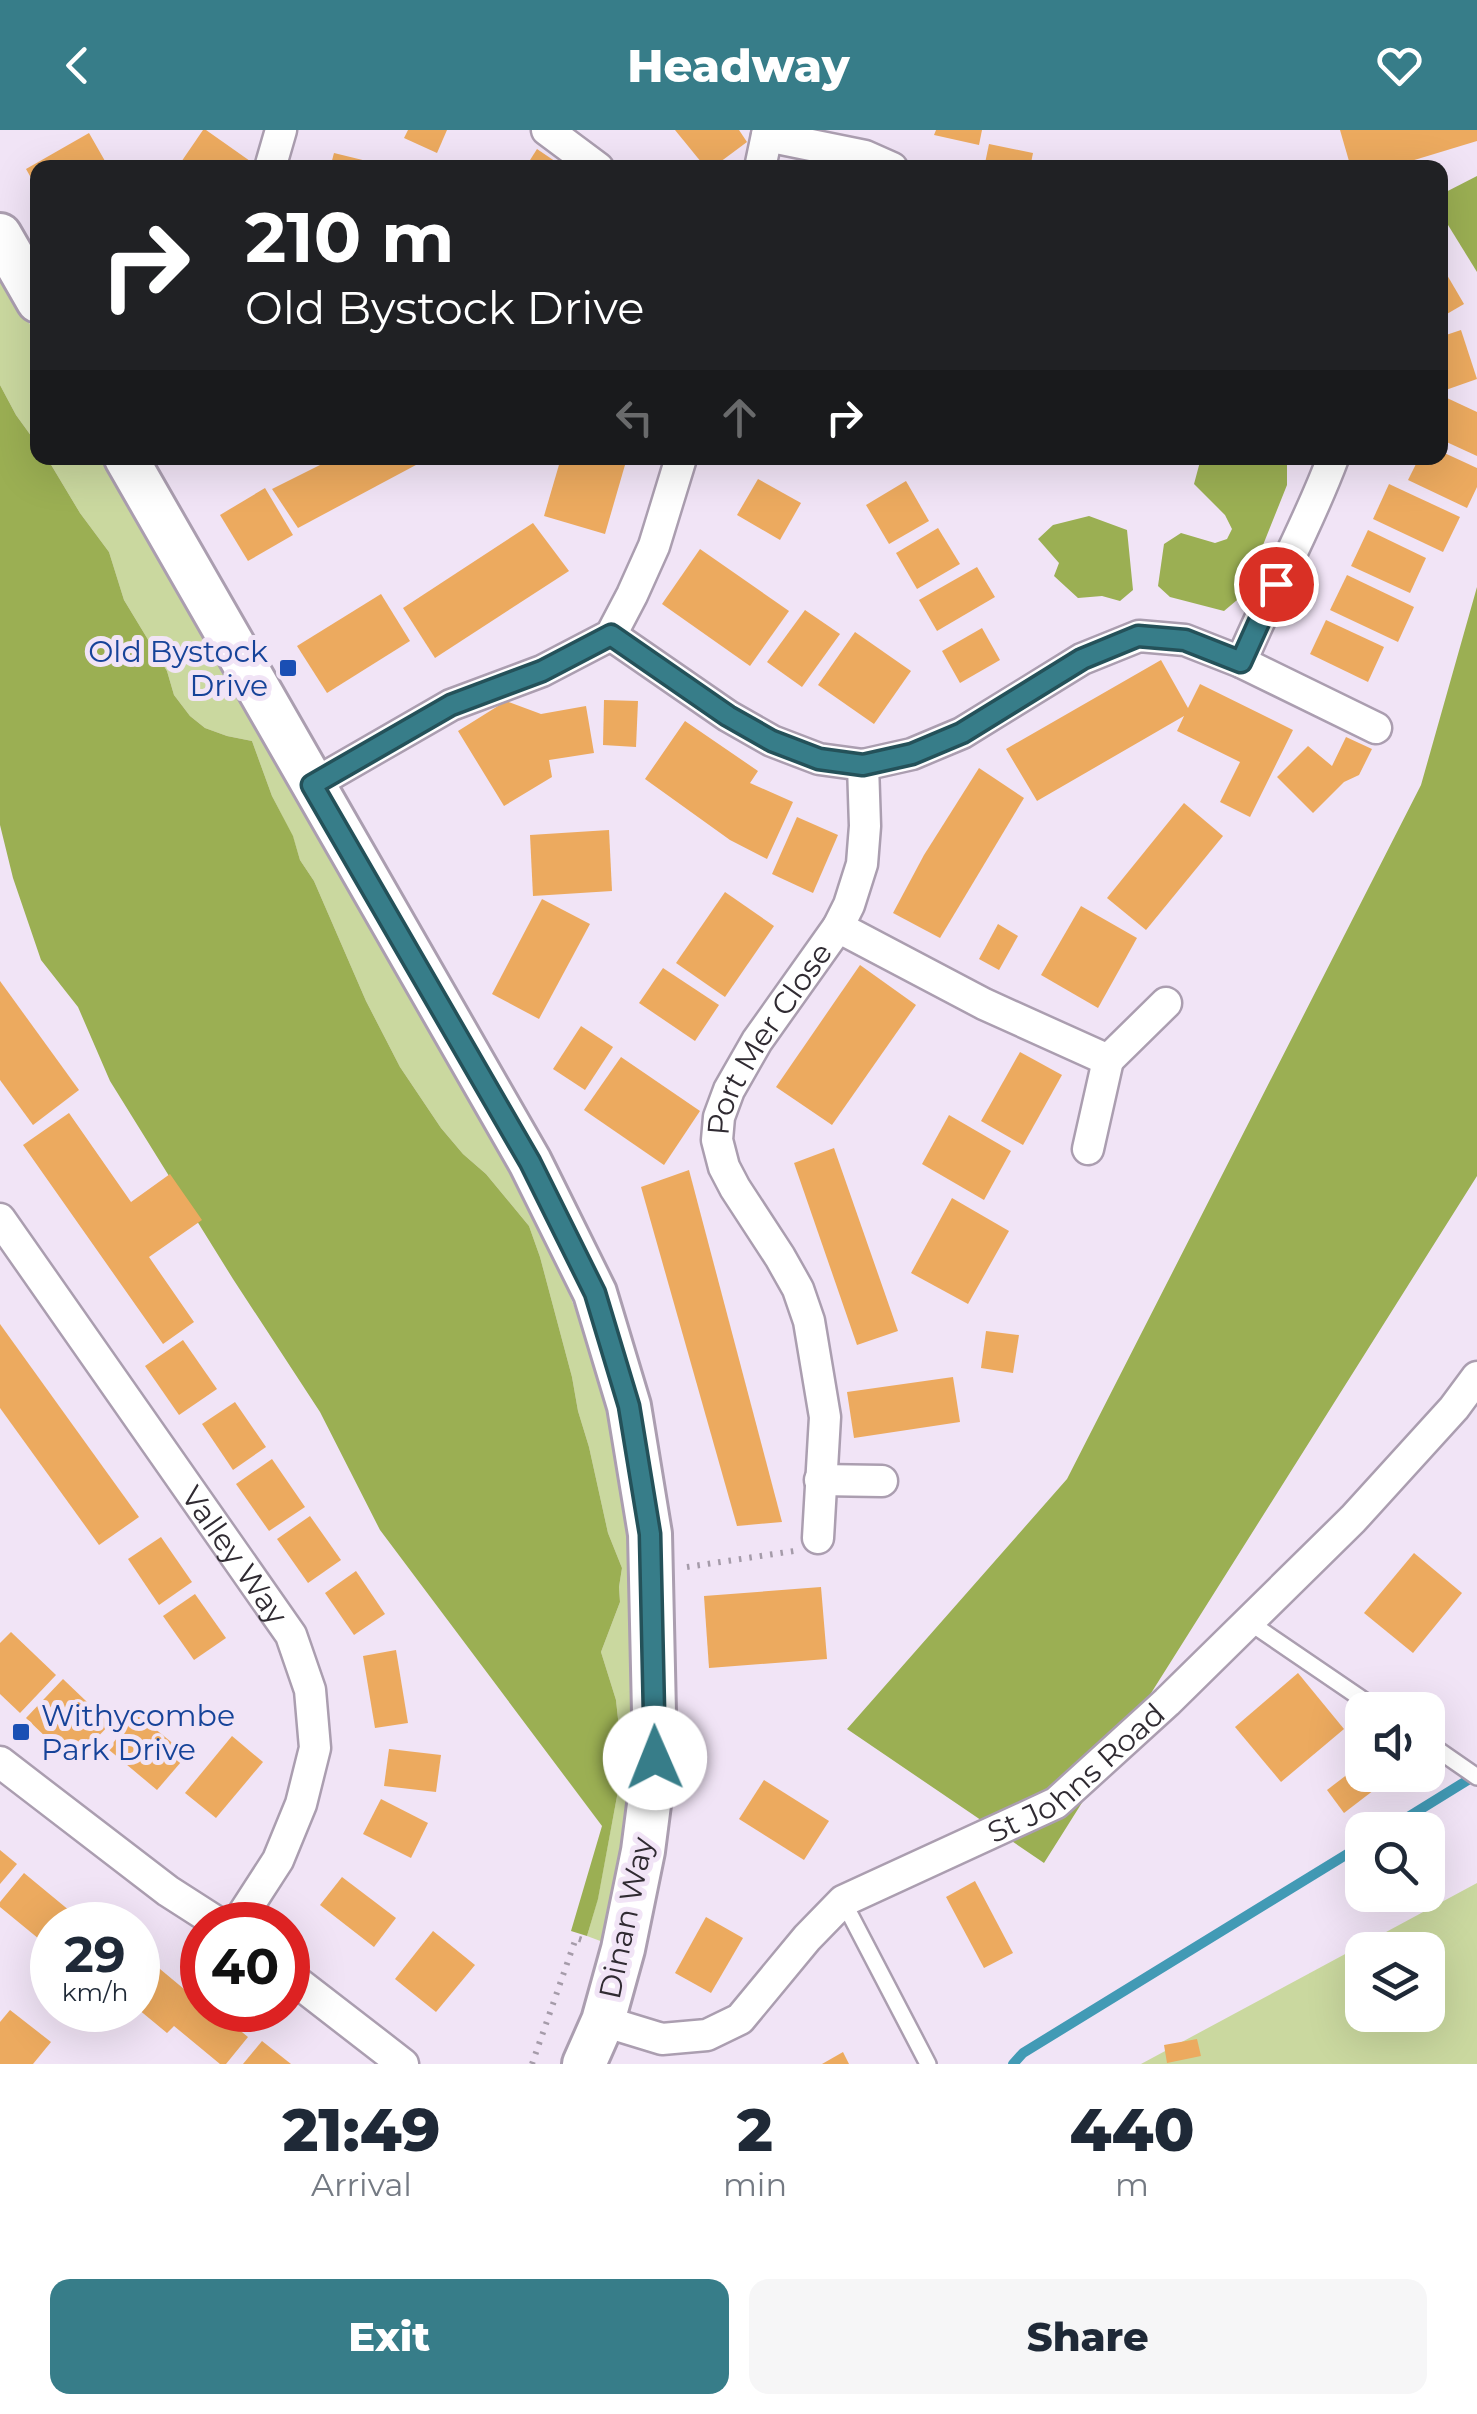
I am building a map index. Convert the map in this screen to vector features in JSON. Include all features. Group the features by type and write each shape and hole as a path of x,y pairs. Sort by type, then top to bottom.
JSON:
{"street":[{"path":"272,160 281,130"},
{"path":"547,130 587,160"},
{"path":"762,160 768,133 874,160"},
{"path":"0,235 30,287"},
{"name":"Dinan Way","path":"130,465 530,1162 595,1293 629,1406 650,1534 655,1758 644,1850 622,1949 603,2022 584,2064"},
{"path":"312,785 451,705 542,671 611,635 654,546 679,465"},
{"path":"1241,662 1330,465"},
{"path":"611,635 728,716 772,741 819,759 863,765 912,754 962,733 1082,659 1138,636 1185,640 1241,662 1376,728"},
{"name":"Port Mer Close","path":"818,1532 825,1418 810,1321 798,1288 724,1166 717,1140 728,1090 850,905 862,864 863,765"},
{"path":"838,926 984,1004 1108,1060"},
{"path":"1088,1150 1108,1060 1166,1003"},
{"name":"Valley Way","path":"0,1219 290,1635 310,1690 315,1748 300,1804 278,1860 251,1902"},
{"name":"St Johns Road","path":"603,2022 662,2039 707,2035 740,2019 843,1900 1056,1803 1167,1702 1353,1520 1454,1408 1477,1376"},
{"path":"820,1480 882,1481"},
{"path":"0,1762 185,1902"},
{"path":"310,1991 403,2064"}],"lane":[{"path":"1248,1622 1351,1692"},
{"path":"1445,1754 1477,1776"},
{"path":"843,1900 928,2064"}],"path":[{"path":"681,1568 794,1551 818,1532"}],"green space":[{"path":"1477,176 1477,272 1448,225 1448,191"},
{"path":"0,272 30,325 30,434 0,385"},
{"path":"0,385 30,434 30,465 51,465 109,552 124,600 167,671 174,695 205,728 252,741 300,860 314,881 366,1001 400,1067 441,1128 529,1226 572,1377 608,1533 622,1568 620,1602 601,1652 616,1700 620,1780 598,1899 587,1936 571,1931 602,1826 380,1530 320,1412 110,1081 78,1007 41,960 0,825"},
{"path":"51,465 111,465 535,1212 587,1337 604,1399 627,1516 635,1588 637,1763 625,1849 603,1942 587,1936 620,1780 621,1747 616,1700 601,1652 620,1602 622,1568 608,1533 572,1377 529,1226 441,1128 400,1067 366,1001 314,881 300,860 252,741 205,728 174,695 167,671 124,600 109,552"},
{"path":"1199,465 1287,465 1287,485 1243,595 1224,611 1170,597 1158,586 1164,544 1181,533 1215,543 1227,539 1232,529 1225,515 1194,484"},
{"path":"1089,516 1127,530 1133,590 1120,601 1102,596 1078,598 1054,576 1059,563 1038,539 1053,525"},
{"path":"1477,587 1477,1176 1044,1863 847,1729 1067,1479 1421,785"},
{"path":"1477,1883 1477,2064 1141,2064 1345,1954 1345,2032 1445,2032 1445,1932 1386,1932 1423,1912 1445,1912 1445,1900"}],"building":[{"path":"206,130 249,160 182,160"},
{"path":"408,130 447,130 437,153 404,138"},
{"path":"675,130 739,130 747,142 723,160 699,160"},
{"path":"936,130 982,130 979,145 934,135"},
{"path":"1340,130 1477,130 1477,141 1414,160 1349,160"},
{"path":"89,133 104,160 42,160"},
{"path":"989,144 1033,153 1032,160 986,160"},
{"path":"537,149 553,160 530,160"},
{"path":"334,153 363,160 332,160"},
{"path":"1448,277 1464,304 1448,313"},
{"path":"1461,330 1477,379 1448,389 1448,334"},
{"path":"1448,398 1477,412 1477,456 1448,443"},
{"path":"1448,455 1477,468 1477,487 1467,508 1408,480 1416,465 1448,465"},
{"path":"320,465 416,465 298,528 272,489"},
{"path":"559,465 625,465 605,534 544,516"},
{"path":"758,479 801,503 780,540 737,515"},
{"path":"906,481 929,521 889,544 866,505"},
{"path":"1389,484 1460,517 1443,552 1373,519"},
{"path":"265,488 293,535 248,561 220,515"},
{"path":"533,523 569,571 435,658 403,608"},
{"path":"938,528 960,564 917,589 896,553"},
{"path":"1368,530 1426,558 1410,593 1351,566"},
{"path":"700,549 789,611 750,666 662,604"},
{"path":"977,567 995,597 937,631 919,600"},
{"path":"1347,575 1414,607 1398,642 1330,610"},
{"path":"381,594 410,641 327,693 297,646"},
{"path":"805,610 840,634 802,687 767,662"},
{"path":"1326,620 1384,647 1368,682 1310,654"},
{"path":"982,628 1000,660 960,683 942,651"},
{"path":"855,632 911,671 874,724 818,685"},
{"path":"1161,660 1188,708 1200,684 1293,730 1250,817 1220,802 1240,762 1177,731 1184,716 1037,801 1006,749"},
{"path":"604,700 638,701 636,747 603,745"},
{"path":"506,701 541,714 586,706 594,753 549,760 552,777 504,806 458,731"},
{"path":"685,721 758,771 750,783 793,802 767,859 730,840 645,779"},
{"path":"1346,737 1372,749 1359,775 1344,782 1313,813 1277,777 1308,746 1332,766"},
{"path":"979,768 1024,798 940,938 893,913"},
{"path":"1184,803 1223,836 1146,930 1107,898"},
{"path":"797,817 838,835 813,893 772,874"},
{"path":"609,830 612,891 533,896 530,835"},
{"path":"725,892 774,926 725,997 676,963"},
{"path":"542,899 590,924 539,1019 492,994"},
{"path":"1081,906 1137,938 1098,1008 1041,975"},
{"path":"998,924 1018,936 999,970 979,959"},
{"path":"860,965 916,1005 832,1125 776,1087"},
{"path":"663,968 719,1005 695,1041 639,1003"},
{"path":"0,981 79,1090 33,1125 0,1080"},
{"path":"581,1026 613,1047 585,1090 553,1069"},
{"path":"1020,1052 1062,1075 1023,1145 981,1121"},
{"path":"621,1057 700,1111 664,1165 584,1110"},
{"path":"69,1113 131,1202 170,1174 202,1220 149,1257 194,1322 163,1344 23,1145"},
{"path":"949,1115 1011,1151 984,1200 922,1164"},
{"path":"834,1148 898,1331 857,1345 794,1163"},
{"path":"689,1170 782,1522 737,1526 641,1187"},
{"path":"952,1198 1009,1231 968,1304 911,1273"},
{"path":"0,1324 139,1517 99,1545 0,1408"},
{"path":"986,1331 1019,1335 1013,1373 981,1368"},
{"path":"183,1340 217,1389 179,1415 145,1366"},
{"path":"953,1377 960,1422 854,1438 847,1392"},
{"path":"235,1402 266,1447 233,1470 202,1424"},
{"path":"272,1459 305,1507 269,1531 236,1484"},
{"path":"310,1516 341,1560 308,1583 277,1539"},
{"path":"161,1537 192,1582 159,1605 128,1559"},
{"path":"1414,1553 1462,1593 1413,1653 1364,1613"},
{"path":"356,1571 385,1614 354,1635 325,1593"},
{"path":"821,1587 827,1659 709,1668 704,1596"},
{"path":"195,1594 226,1638 194,1660 163,1616"},
{"path":"11,1632 56,1675 20,1713 0,1694 0,1643"},
{"path":"396,1650 408,1723 375,1728 363,1656"},
{"path":"1298,1673 1344,1729 1281,1782 1235,1727"},
{"path":"63,1679 110,1724 73,1763 26,1718"},
{"path":"137,1714 187,1755 157,1790 108,1749"},
{"path":"232,1736 263,1762 216,1818 185,1793"},
{"path":"389,1749 441,1755 436,1792 384,1786"},
{"path":"1345,1776 1345,1792 1371,1792 1344,1813 1327,1790"},
{"path":"764,1780 829,1821 804,1860 739,1819"},
{"path":"381,1799 428,1823 411,1858 363,1834"},
{"path":"0,1850 17,1864 0,1884"},
{"path":"24,1873 59,1902 30,1902 30,1932 0,1907"},
{"path":"342,1877 396,1918 374,1947 320,1905"},
{"path":"975,1881 1013,1953 984,1968 946,1897"},
{"path":"706,1917 743,1938 711,1993 675,1973"},
{"path":"433,1931 475,1965 436,2012 395,1979"},
{"path":"160,1969 180,1986 180,2031 174,2026 167,2033 160,2027"},
{"path":"10,2010 30,2026 30,2032 38,2032 51,2042 33,2064 0,2064 0,2022"},
{"path":"181,2032 242,2032 248,2037 226,2064 220,2064"},
{"path":"1197,2039 1201,2056 1167,2063 1164,2045"},
{"path":"262,2041 291,2064 243,2064"},
{"path":"843,2052 849,2064 822,2064"}],"waterway":[{"path":"1416,1812 1476,1775"},
{"path":"1013,2064 1023,2053 1345,1855"}],"place":[{"name":"Old Bystock Drive","path":"288,668"},
{"name":"Withycombe Park Drive","path":"21,1732"}],"route":[{"path":"655,1758 650,1534 629,1406 595,1293 530,1162 312,785 451,705 542,671 611,635 728,716 772,741 819,759 863,765 912,754 962,733 1082,659 1138,636 1185,640 1241,662 1276,584"}]}
